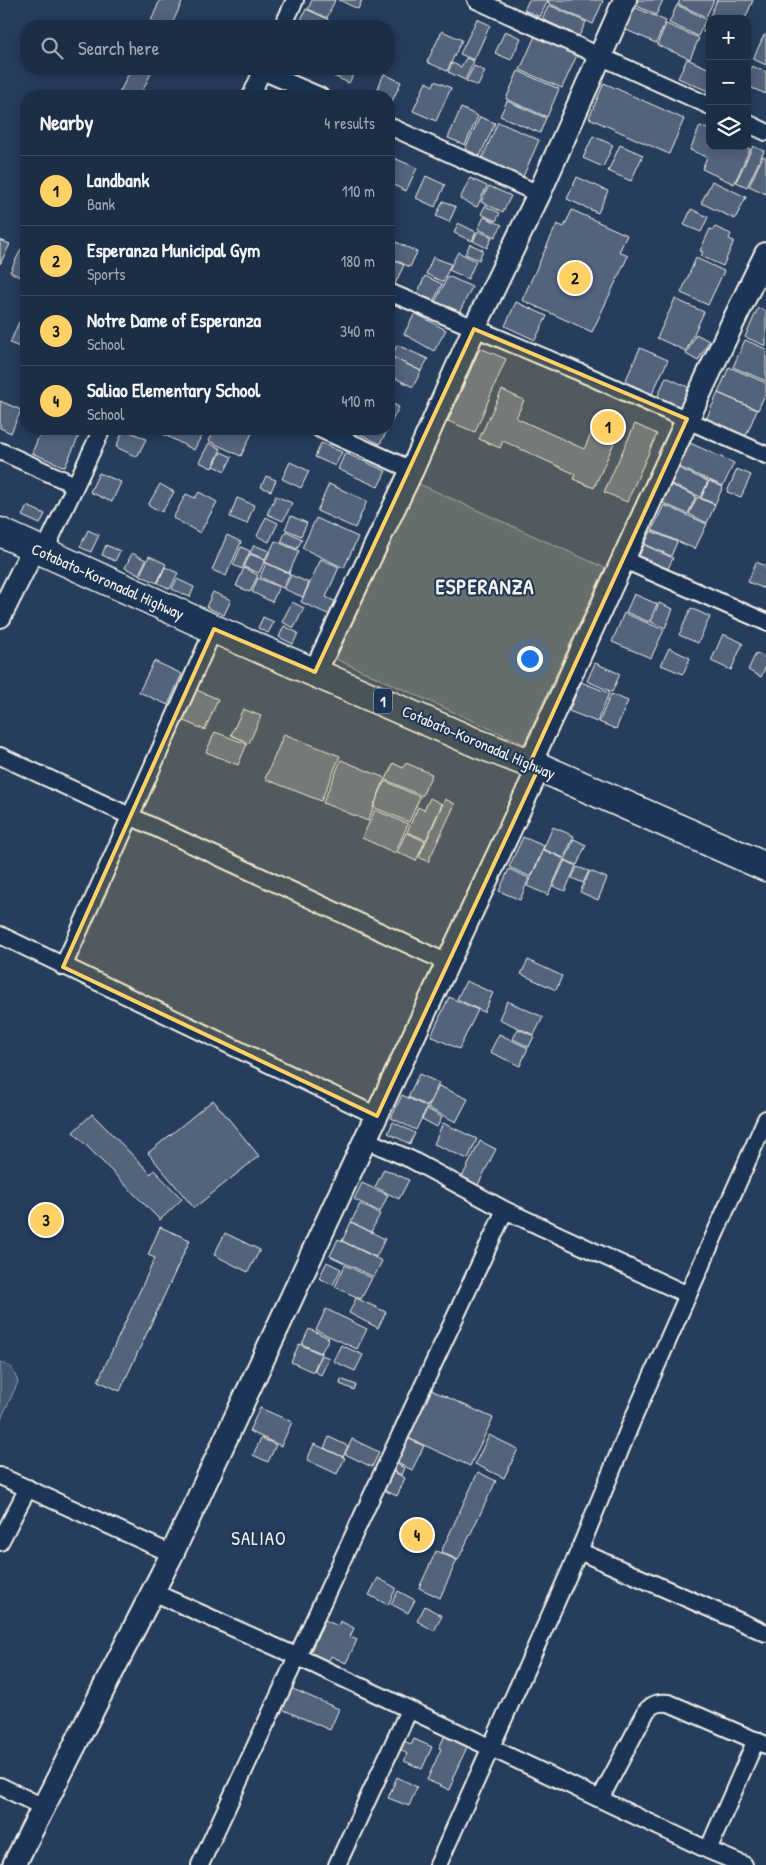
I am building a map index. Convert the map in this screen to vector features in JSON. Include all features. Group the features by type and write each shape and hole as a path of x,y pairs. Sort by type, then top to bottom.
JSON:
{"highway":[{"name":"Cotabato-Koronadal Highway","path":"0,532 214,629 479,744 534,765 766,868"}],"street":[{"path":"286,20 295,0"},
{"path":"476,0 708,105"},
{"path":"315,672 412,470 474,329 539,194 625,0"},
{"path":"254,90 261,75"},
{"path":"274,75 307,90"},
{"path":"751,125 766,132"},
{"path":"395,129 539,194"},
{"path":"14,1865 172,1554 366,1140 448,963 622,559 687,419 760,282 766,254"},
{"path":"395,295 687,419 766,455"},
{"path":"0,616 39,550 99,435"},
{"path":"333,435 412,470"},
{"path":"0,451 74,485"},
{"path":"622,559 766,622"},
{"path":"63,967 214,629"},
{"path":"0,756 448,963"},
{"path":"0,936 377,1116"},
{"path":"438,1865 579,1551 632,1421 766,1119"},
{"path":"366,1140 410,1159 505,1210 688,1295"},
{"path":"200,1865 505,1210"},
{"path":"0,1476 172,1554"},
{"path":"0,1542 28,1488"},
{"path":"579,1551 766,1633"},
{"path":"153,1592 296,1656 708,1850 744,1865"},
{"path":"600,1799 647,1710 660,1702 669,1703 761,1743 708,1850"},
{"path":"337,1865 408,1710"},
{"path":"0,1786 43,1807"}],"highlighted area":[{"path":"474,329 687,419 530,763 539,767 377,1116 63,967 214,629 315,672"}],"shaded area":[{"path":"417,483 605,568 524,744 336,659"},
{"path":"0,1362 12,1368 18,1382 0,1421"}],"building":[{"path":"160,0 183,0 174,20 151,20"},
{"path":"312,0 335,0 327,18 308,9"},
{"path":"339,0 362,0 358,9"},
{"path":"529,0 548,0 540,17 524,10"},
{"path":"549,0 603,1 593,24 548,3"},
{"path":"633,0 663,0 656,15 631,3"},
{"path":"680,0 714,0 706,17 678,4"},
{"path":"717,0 753,0 747,15 710,15"},
{"path":"549,5 586,22 579,36 542,19"},
{"path":"677,5 706,19 698,36 669,23"},
{"path":"634,7 666,21 656,43 624,29"},
{"path":"306,9 328,19 328,20 301,20"},
{"path":"477,19 490,25 474,60 460,54"},
{"path":"666,24 699,38 690,59 657,45"},
{"path":"442,31 462,40 447,71 427,62"},
{"path":"505,31 521,38 511,60 495,53"},
{"path":"764,35 766,36 766,65 753,59"},
{"path":"535,36 577,55 562,88 520,70"},
{"path":"466,58 474,61 465,80 448,72 452,63 461,67"},
{"path":"687,59 706,67 706,90 678,78"},
{"path":"474,66 485,71 478,86 466,81"},
{"path":"752,66 766,72 766,94 751,88"},
{"path":"518,71 559,89 547,117 506,99"},
{"path":"128,75 150,75 143,90 121,90"},
{"path":"331,75 353,75 349,83"},
{"path":"384,75 401,82 395,95 395,90 377,90"},
{"path":"435,81 451,88 436,121 413,111 426,82 433,86"},
{"path":"604,83 684,119 669,154 589,118"},
{"path":"507,101 546,118 540,133 500,116"},
{"path":"461,108 478,116 465,145 448,138"},
{"path":"480,117 495,123 480,156 465,149"},
{"path":"498,122 539,140 522,179 481,161"},
{"path":"700,126 706,128 706,150 750,150 734,184 702,169 707,157 690,150"},
{"path":"593,136 613,145 603,167 583,158"},
{"path":"620,145 643,155 631,181 608,171"},
{"path":"753,146 764,151 747,187 736,182"},
{"path":"763,156 766,158 766,194 749,186"},
{"path":"395,158 417,168 406,191 395,186"},
{"path":"426,176 445,185 435,207 416,198"},
{"path":"577,177 608,191 598,213 567,199"},
{"path":"470,178 487,186 477,207 460,199"},
{"path":"712,181 746,197 735,219 701,203"},
{"path":"489,186 511,196 503,212 481,202"},
{"path":"443,201 456,207 449,222 436,216"},
{"path":"485,206 500,213 496,221 481,214"},
{"path":"691,209 708,217 701,232 684,225"},
{"path":"572,210 627,235 619,252 628,256 592,332 522,300 557,224 564,227"},
{"path":"484,217 502,225 495,237 478,229"},
{"path":"458,223 476,232 472,241 454,233"},
{"path":"715,227 731,234 729,239 734,241 723,266 701,256 703,252 700,251 710,229 713,230"},
{"path":"478,231 492,237 487,248 473,241"},
{"path":"0,240 10,244 0,264"},
{"path":"396,242 417,252 410,267 395,260"},
{"path":"470,244 483,250 479,260 465,254"},
{"path":"20,251 20,277 10,272"},
{"path":"458,252 476,261 468,279 449,270"},
{"path":"433,257 451,264 443,282 426,274"},
{"path":"696,258 724,271 708,305 681,293"},
{"path":"395,261 404,265 395,284"},
{"path":"425,276 442,284 430,308 414,301"},
{"path":"448,276 472,287 458,315 434,304"},
{"path":"675,299 704,312 686,351 657,338"},
{"path":"516,302 547,316 535,340 505,326"},
{"path":"758,308 766,311 766,346 745,337"},
{"path":"415,313 446,330 434,351 404,334"},
{"path":"19,322 20,322 20,347 10,343"},
{"path":"696,334 709,341 698,361 686,354"},
{"path":"745,340 766,349 766,381 733,367"},
{"path":"397,345 428,359 421,371 395,358"},
{"path":"480,348 506,359 475,432 448,421"},
{"path":"640,348 668,360 652,394 625,382"},
{"path":"395,358 421,371 413,387 395,378"},
{"path":"729,367 766,383 766,392 758,410 718,393"},
{"path":"666,377 690,388 681,408 657,398"},
{"path":"502,390 524,400 516,418 584,449 599,417 621,427 594,488 573,479 575,474 503,441 500,448 479,439"},
{"path":"718,393 757,410 743,443 703,426"},
{"path":"0,401 20,410 11,433 0,428"},
{"path":"395,405 399,407 395,415"},
{"path":"599,417 621,427 616,437 594,427"},
{"path":"635,424 657,434 627,502 604,492"},
{"path":"40,435 79,435 65,467 32,453"},
{"path":"121,435 137,435 146,439 137,457 116,447"},
{"path":"165,435 202,435 194,450"},
{"path":"212,435 251,435 241,456 209,441"},
{"path":"362,435 385,435 380,444"},
{"path":"209,443 221,449 212,468 199,462"},
{"path":"321,443 342,452 335,466 315,457"},
{"path":"690,443 734,463 723,486 679,467"},
{"path":"221,452 232,457 225,471 214,466"},
{"path":"345,453 386,471 378,487 338,469"},
{"path":"290,462 309,471 301,488 282,479"},
{"path":"678,468 708,481 701,497 671,484"},
{"path":"737,469 751,475 741,497 727,492"},
{"path":"99,473 121,482 112,502 90,492"},
{"path":"266,476 276,480 271,491 261,487"},
{"path":"709,481 723,487 715,504 701,498"},
{"path":"160,484 174,492 162,512 148,505"},
{"path":"329,484 367,501 355,528 317,511"},
{"path":"671,485 696,496 688,514 663,503"},
{"path":"199,492 217,502 200,533 173,518 186,494 195,498"},
{"path":"276,496 292,503 283,521 267,514"},
{"path":"697,497 715,505 707,523 689,514"},
{"path":"237,498 254,505 247,524 230,517"},
{"path":"664,505 707,524 695,549 652,530"},
{"path":"27,506 45,514 40,524 22,516"},
{"path":"291,516 307,523 301,536 285,529"},
{"path":"266,517 278,523 269,542 257,536"},
{"path":"316,518 358,537 344,568 302,548"},
{"path":"88,530 99,535 91,552 80,547"},
{"path":"286,531 302,539 297,549 281,542"},
{"path":"651,531 677,542 671,556 645,544"},
{"path":"227,535 241,542 226,576 212,570"},
{"path":"275,541 299,551 289,573 265,562"},
{"path":"106,545 120,551 115,561 102,555"},
{"path":"254,545 269,551 265,559 250,553"},
{"path":"644,545 673,558 665,575 636,563"},
{"path":"241,547 250,551 242,569 233,565"},
{"path":"132,553 146,560 139,574 125,568"},
{"path":"250,554 265,560 259,573 244,567"},
{"path":"149,556 166,564 157,583 140,575"},
{"path":"321,559 339,567 326,597 336,602 330,615 301,602"},
{"path":"756,562 766,566 765,589 748,582"},
{"path":"266,563 290,574 283,588 260,577"},
{"path":"165,567 178,573 170,589 158,583"},
{"path":"244,568 258,575 250,592 236,586"},
{"path":"291,575 309,583 303,597 284,589"},
{"path":"258,578 279,587 272,602 252,592"},
{"path":"177,579 194,587 190,597 172,589"},
{"path":"213,592 231,600 224,615 206,607"},
{"path":"634,594 657,604 649,622 626,612"},
{"path":"292,602 304,608 294,628 282,622"},
{"path":"659,603 673,609 665,628 651,622"},
{"path":"691,608 710,617 698,643 679,635"},
{"path":"624,613 664,630 651,658 612,642"},
{"path":"263,617 274,622 268,633 258,628"},
{"path":"284,626 298,633 293,644 279,637"},
{"path":"723,634 743,643 731,670 711,661"},
{"path":"669,648 690,658 683,674 661,665"},
{"path":"756,653 766,658 766,666 761,677 748,670"},
{"path":"154,661 182,674 168,705 139,692"},
{"path":"595,663 620,674 612,692 587,681"},
{"path":"581,682 609,693 597,722 569,711"},
{"path":"192,688 218,699 205,730 179,719"},
{"path":"611,694 628,701 616,729 599,722"},
{"path":"243,709 261,716 249,743 231,735"},
{"path":"215,732 247,744 238,765 206,752"},
{"path":"284,734 340,756 321,801 265,779"},
{"path":"341,760 385,778 368,821 323,803"},
{"path":"393,763 403,768 406,763 432,774 422,796 386,780"},
{"path":"385,781 420,797 409,822 373,807"},
{"path":"430,798 442,804 426,840 407,832 418,807 424,810"},
{"path":"445,799 455,804 428,862 419,857"},
{"path":"375,810 408,824 395,853 362,838"},
{"path":"553,827 574,836 564,858 543,849"},
{"path":"406,833 425,841 416,861 397,852"},
{"path":"523,837 544,846 531,877 509,867"},
{"path":"574,839 586,845 577,865 565,860"},
{"path":"544,850 564,859 548,895 527,886"},
{"path":"565,860 576,866 565,891 553,886"},
{"path":"577,867 589,871 583,883 572,878"},
{"path":"509,869 529,878 520,900 499,891"},
{"path":"590,871 607,878 598,900 580,892"},
{"path":"528,960 562,976 556,990 521,974"},
{"path":"466,981 493,993 484,1012 457,999"},
{"path":"449,997 478,1010 459,1049 431,1036"},
{"path":"507,1001 543,1017 534,1035 499,1019"},
{"path":"518,1029 534,1036 529,1047 513,1039"},
{"path":"499,1034 528,1048 520,1066 490,1052"},
{"path":"419,1074 439,1083 428,1106 408,1097"},
{"path":"439,1086 468,1099 456,1122 428,1108"},
{"path":"402,1095 427,1107 416,1130 391,1118"},
{"path":"213,1100 259,1156 194,1208 148,1153"},
{"path":"427,1109 442,1117 437,1127 422,1119"},
{"path":"92,1114 151,1174 154,1170 182,1199 160,1220 73,1132"},
{"path":"393,1122 415,1133 410,1144 388,1133"},
{"path":"443,1123 477,1139 468,1159 434,1144"},
{"path":"480,1141 496,1149 475,1191 459,1183"},
{"path":"384,1169 409,1180 399,1199 375,1187"},
{"path":"362,1183 388,1195 380,1212 354,1199"},
{"path":"360,1204 380,1214 371,1232 351,1222"},
{"path":"351,1222 385,1239 376,1257 342,1241"},
{"path":"160,1227 190,1240 120,1391 98,1381 155,1258 148,1255"},
{"path":"225,1233 260,1250 248,1272 214,1255"},
{"path":"338,1239 382,1261 374,1277 330,1256"},
{"path":"327,1262 341,1269 333,1285 319,1278"},
{"path":"345,1265 372,1278 361,1299 335,1287"},
{"path":"356,1298 386,1312 378,1328 349,1313"},
{"path":"326,1309 367,1329 357,1349 316,1330"},
{"path":"309,1329 329,1338 321,1353 302,1344"},
{"path":"299,1344 321,1354 313,1372 291,1362"},
{"path":"341,1345 363,1355 355,1371 333,1361"},
{"path":"322,1355 329,1358 321,1375 314,1371"},
{"path":"341,1379 356,1385 354,1390 340,1384"},
{"path":"429,1389 493,1418 470,1466 406,1437"},
{"path":"260,1408 292,1422 281,1446 249,1431"},
{"path":"489,1435 518,1449 504,1478 475,1464"},
{"path":"329,1437 348,1446 343,1457 324,1448"},
{"path":"261,1438 276,1445 268,1462 253,1455"},
{"path":"407,1438 424,1446 412,1470 395,1462"},
{"path":"352,1439 379,1452 372,1467 345,1454"},
{"path":"314,1444 345,1458 337,1474 307,1460"},
{"path":"395,1463 404,1468 401,1475 392,1470"},
{"path":"392,1471 405,1478 397,1496 383,1490"},
{"path":"478,1472 496,1481 458,1560 441,1552"},
{"path":"436,1551 457,1560 440,1598 419,1588"},
{"path":"378,1578 396,1588 388,1605 369,1595"},
{"path":"398,1591 415,1600 408,1613 391,1604"},
{"path":"425,1606 442,1616 434,1631 417,1621"},
{"path":"325,1620 338,1626 340,1621 354,1628 350,1637 357,1640 346,1663 331,1656 328,1662 310,1653"},
{"path":"286,1686 339,1709 330,1730 277,1707"},
{"path":"445,1735 468,1745 452,1779 454,1780 450,1790 427,1780"},
{"path":"414,1739 432,1747 422,1769 404,1761 407,1754 401,1750 405,1741 411,1745"},
{"path":"397,1777 417,1787 409,1806 388,1798"}],"place":[{"name":"Esperanza Municipal Gym","path":"575,278"},
{"name":"Landbank","path":"608,427"},
{"name":"Notre Dame of Esperanza","path":"46,1220"},
{"name":"Saliao Elementary School","path":"417,1535"}],"district":[{"name":"ESPERANZA","path":"485,586"},
{"name":"SALIAO","path":"259,1538"}]}
